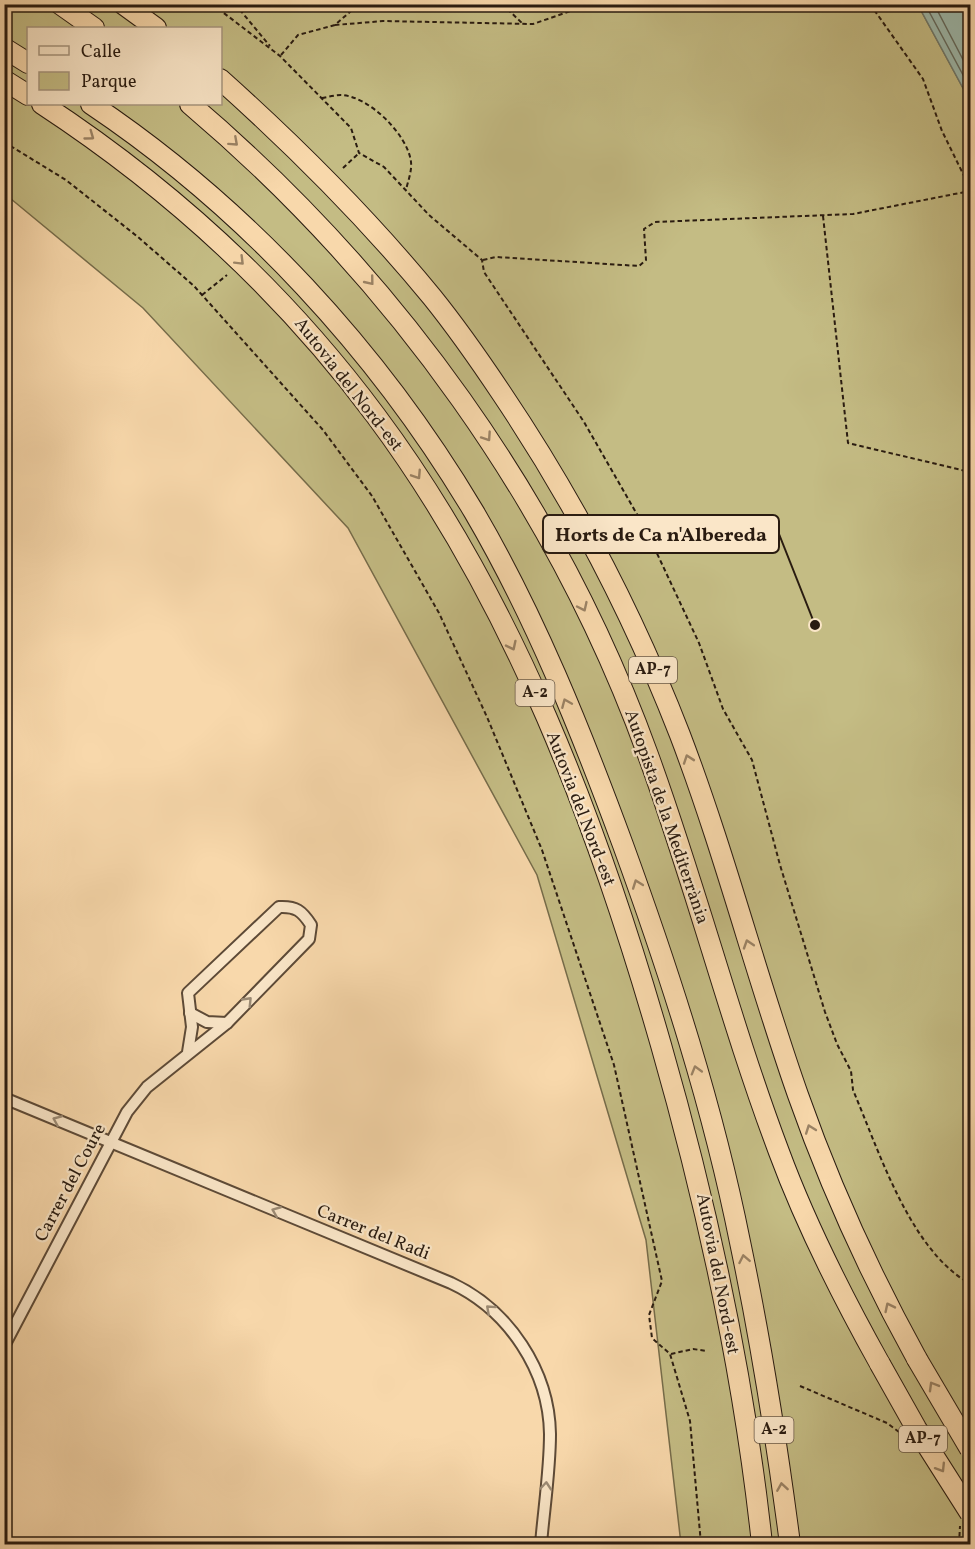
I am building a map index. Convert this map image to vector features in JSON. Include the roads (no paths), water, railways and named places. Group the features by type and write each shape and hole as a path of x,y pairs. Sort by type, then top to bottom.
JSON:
{"highway":[{"path":"60,4 93,27"},
{"path":"123,4 155,27"},
{"path":"4,48 27,62"},
{"path":"4,80 27,94"},
{"name":"Autopista de la Mediterrània","path":"222,82 274,127 359,213 434,300 533,440 589,536 644,648 681,740 772,1021 816,1144 867,1262 917,1359 970,1449"},
{"name":"Autovia del Nord-est","path":"43,105 123,160 187,212 226,247 302,325 378,417 413,468 447,522 492,605 536,695 596,847 634,954 688,1139 727,1312 762,1545"},
{"name":"Autovia del Nord-est","path":"92,105 147,144 231,214 301,283 342,330 414,422 468,504 536,632 594,766 662,949 716,1138 751,1298 790,1545"},
{"name":"Autopista de la Mediterrània","path":"191,105 283,188 369,280 462,400 506,465 551,544 607,655 647,751 780,1157 848,1307 965,1518"}],"street":[{"name":"Carrer del Coure","path":"4,1346 127,1112 147,1087 227,1023 309,939 311,925 301,910 290,906 279,906 188,993 192,1027 188,1052"},
{"path":"190,1013 207,1022 227,1023"},
{"name":"Carrer del Radi","path":"4,1098 451,1283 478,1299 502,1321 525,1349 535,1367 547,1407 550,1434 541,1545"}],"water":[{"path":"918,5 970,5 970,101"}],"place":[{"name":"Horts de Ca n'Albereda","path":"815,625"}]}
